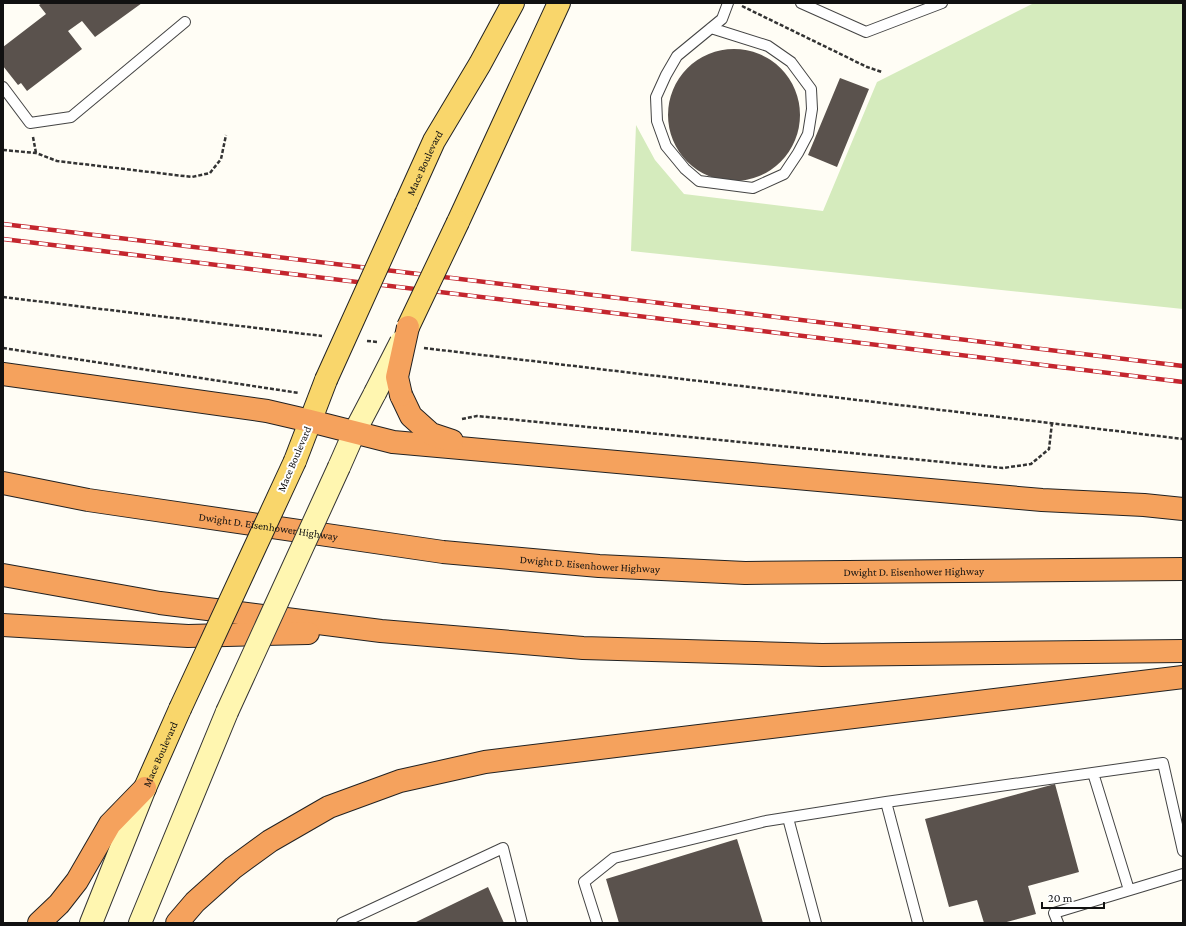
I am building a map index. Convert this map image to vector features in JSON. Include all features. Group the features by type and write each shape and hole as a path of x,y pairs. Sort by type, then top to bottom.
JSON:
{"highway":[{"path":"408,327 397,377 401,395 411,416 431,434 476,449"},
{"path":"3,374 267,411 393,442 1042,500 1144,505 1183,509"},
{"name":"Dwight D. Eisenhower Highway","path":"3,483 88,500 443,552 599,566 745,573 1183,569"},
{"path":"3,575 160,603 381,631 583,648 814,655 1183,651"},
{"path":"3,625 188,636 381,631"},
{"path":"177,923 195,902 233,868 270,841 328,807 400,781 485,762 1183,677"},
{"path":"39,923 59,904 77,881 110,824 145,788"}],"main road":[{"name":"Mace Boulevard","path":"91,923 145,788 295,461 323,388 434,141 480,64 513,3"},
{"path":"140,923 228,712 354,433 376,393 408,327 559,3"}],"lane":[{"path":"711,28 768,46 790,62 811,90 812,109 808,134 798,153 784,174 753,188 699,181 685,169 666,146 657,120 656,96 677,56 711,28 722,19 728,3"},
{"path":"801,3 866,32 942,3"},
{"path":"3,87 30,123 71,117 185,22"},
{"path":"597,923 584,882 614,858 766,821 886,802 1163,763 1183,852"},
{"path":"1093,773 1129,890"},
{"path":"886,802 918,923"},
{"path":"788,818 816,923"},
{"path":"342,923 503,848 522,923"},
{"path":"1058,923 1054,912 1183,874"}],"path":[{"path":"739,3 867,67 882,72"},
{"path":"3,150 36,153 57,161 192,176 210,172 221,159 226,135"},
{"path":"3,297 326,336"},
{"path":"366,341 382,343"},
{"path":"3,348 267,387 323,388"},
{"path":"421,348 1183,439"},
{"path":"462,419 484,416 1003,468 1031,464 1048,449 1052,423"}],"green space":[{"path":"1034,3 1183,3 1183,309 631,251 636,125 655,160 684,194 823,211 877,82"}],"building":[{"path":"42,3 142,3 95,37 82,21 68,31 82,49 27,91 21,83 18,85 3,66 3,47 46,14 39,5"},
{"path":"734,49 759,54 776,64 785,73 795,90 800,115 795,140 785,157 776,166 759,176 734,181 709,176 692,166 683,157 673,140 668,115 673,90 683,73 692,64 709,54"},
{"path":"840,78 869,89 837,167 808,155"},
{"path":"1055,784 1079,872 1028,886 1036,914 1003,923 984,923 977,900 949,907 925,819"},
{"path":"737,839 763,923 619,923 606,879"},
{"path":"488,887 504,923 414,923"}],"railway":[{"path":"3,224 1183,366"},
{"path":"3,239 1183,382"}]}
